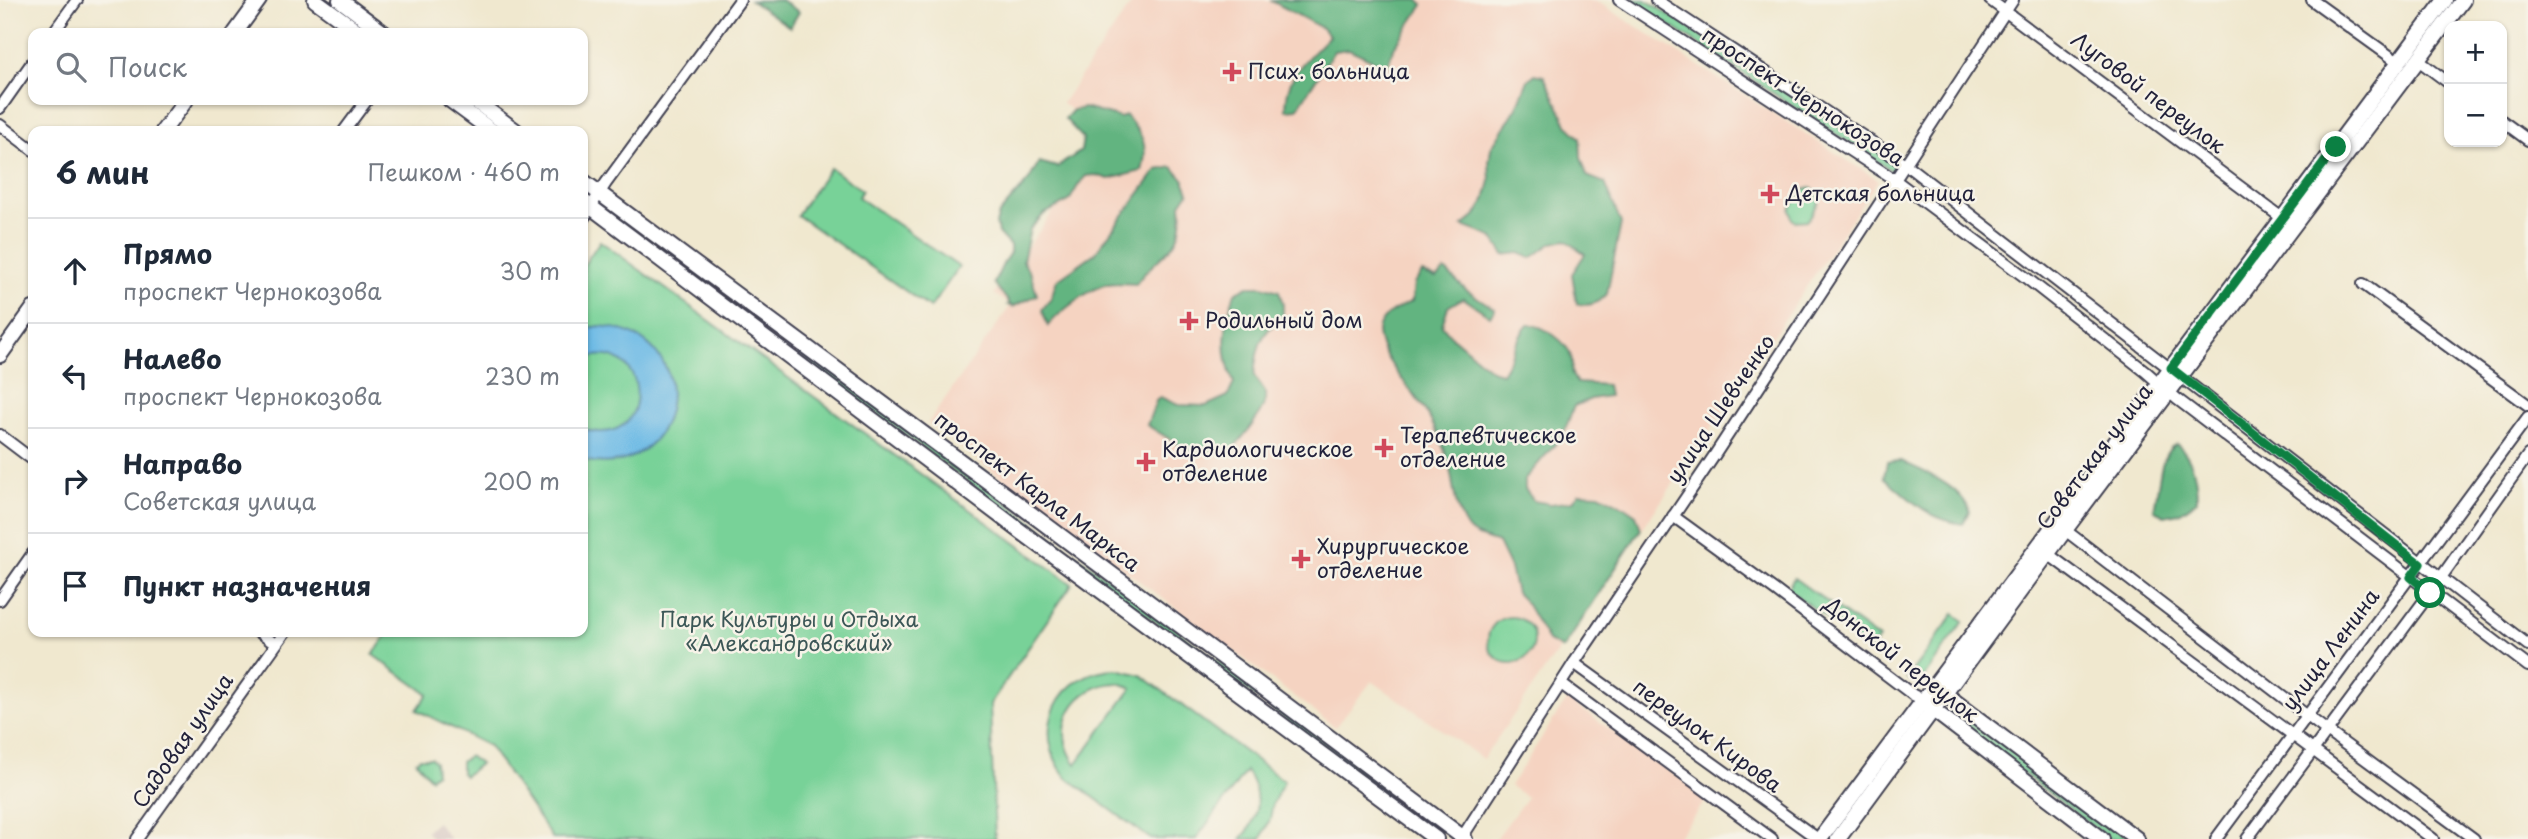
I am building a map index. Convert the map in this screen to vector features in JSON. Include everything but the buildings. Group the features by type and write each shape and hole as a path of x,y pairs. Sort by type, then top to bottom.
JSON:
{"main road":[{"path":"239,28 259,0"},
{"path":"315,0 353,28"},
{"path":"340,0 377,28"},
{"name":"Советская улица","path":"2176,372 2283,218 2445,0"},
{"name":"Советская улица","path":"1819,839 1922,699 2463,0"},
{"path":"167,126 182,105"},
{"path":"457,105 485,126"},
{"path":"481,105 509,126"},
{"name":"проспект Карла Маркса","path":"588,185 1462,838"},
{"name":"проспект Карла Маркса","path":"588,212 1436,839"},
{"path":"0,355 28,316"},
{"name":"Советская улица","path":"1838,839 2048,554 2164,388"},
{"name":"Донской переулок","path":"1945,694 2137,839"},
{"name":"Донской переулок","path":"1922,699 1933,711 2102,839"}],"street":[{"path":"57,28 77,0"},
{"path":"588,207 740,0"},
{"name":"проспект Чернокозова","path":"1619,0 1895,180 2025,277 2164,388 2528,666"},
{"name":"проспект Чернокозова","path":"1656,0 1905,164 2528,645"},
{"name":"Луговой переулок","path":"1990,0 2009,5 2283,218"},
{"path":"2312,0 2398,62"},
{"name":"улица Шевченко","path":"1462,838 1574,663 2009,5"},
{"path":"2418,60 2444,79"},
{"path":"0,108 28,68"},
{"path":"348,126 363,105"},
{"path":"0,125 28,146"},
{"path":"2507,125 2528,140"},
{"path":"2363,284 2528,405"},
{"name":"улица Ленина","path":"2216,839 2291,734 2528,417"},
{"path":"0,435 28,456"},
{"path":"2247,839 2430,593 2528,455"},
{"name":"Донской переулок","path":"1673,516 1922,699"},
{"path":"2065,530 2473,839"},
{"path":"2048,554 2433,839"},
{"path":"0,600 28,561"},
{"path":"266,637 275,644"},
{"name":"Садовая улица","path":"137,839 281,637"},
{"name":"переулок Кирова","path":"1574,663 1819,839"},
{"path":"1561,684 1772,839"},
{"path":"1922,699 1945,694"}],"shaded area":[{"path":"1134,0 1595,0 1878,180 1707,435 1483,759 1372,681 1335,727 928,423 1011,305 994,294 1105,139 1062,103"},
{"path":"1567,699 1708,798 1676,839 1496,839 1527,797 1510,786"},
{"path":"437,822 450,839 433,839 426,831"}],"green space":[{"path":"781,0 799,12 790,27 751,1"},
{"path":"1270,0 1419,0 1423,5 1393,49 1387,67 1349,49 1334,51 1297,109 1286,110 1289,86 1298,68 1329,36 1322,28"},
{"path":"1631,0 1646,0 1897,163 1892,171"},
{"path":"1535,74 1544,76 1568,126 1580,138 1581,157 1587,176 1605,183 1621,223 1607,294 1594,304 1577,304 1572,274 1585,254 1566,240 1552,243 1531,258 1519,253 1504,255 1492,237 1463,226 1476,215 1485,200 1490,181 1491,148 1517,107 1528,80"},
{"path":"1084,108 1121,118 1125,115 1143,140 1145,154 1142,171 1109,179 1096,175 1086,176 1069,201 1044,214 1030,229 1023,261 1037,295 1013,307 1008,305 1010,304 994,283 1010,253 1010,246 998,233 996,224 999,214 1029,180 1039,162 1057,167 1081,151 1083,138 1065,119 1073,110"},
{"path":"1173,167 1184,180 1189,192 1181,204 1179,232 1169,249 1136,284 1114,283 1101,286 1075,301 1048,326 1042,310 1051,298 1057,280 1095,253 1157,170"},
{"path":"830,168 862,190 858,197 959,267 930,308 797,215"},
{"path":"1811,188 1818,193 1819,202 1808,220 1795,221 1790,209 1802,190"},
{"path":"626,218 1441,828 1437,833 623,223"},
{"name":"Парк Культуры и Отдыха «Александровский»","path":"600,241 1072,584 990,704 995,839 553,839 489,746 417,710 428,694 373,655 386,637 588,637 588,259"},
{"path":"1445,270 1466,290 1495,309 1490,316 1463,298 1448,307 1442,325 1491,370 1502,373 1524,330 1528,325 1534,325 1554,335 1569,351 1571,371 1577,383 1607,385 1609,396 1574,406 1563,435 1525,479 1525,489 1534,501 1551,504 1573,501 1579,493 1599,494 1636,515 1641,529 1563,649 1548,641 1526,603 1516,593 1510,568 1498,543 1476,535 1466,526 1457,506 1449,463 1439,437 1424,409 1392,365 1380,343 1378,332 1382,321 1412,301 1414,284 1422,273 1436,278"},
{"path":"1248,286 1263,286 1279,291 1283,304 1283,316 1264,336 1256,357 1254,376 1264,390 1265,401 1248,430 1230,450 1225,453 1192,453 1147,425 1160,397 1178,405 1206,406 1228,396 1234,383 1227,361 1225,338 1228,315 1235,293"},
{"path":"2177,444 2187,456 2193,470 2197,501 2179,513 2164,516 2154,509 2160,472 2166,455"},
{"path":"1901,461 1941,481 1959,495 1970,512 1963,524 1929,513 1884,477 1887,462"},
{"path":"1794,578 1879,639 1870,649 1787,589"},
{"path":"1954,614 1964,621 1918,685 1907,678"},
{"path":"1511,617 1527,624 1534,640 1527,656 1511,663 1495,656 1488,640 1495,624"},
{"path":"1117,669 1141,675 1284,781 1273,803 1270,819 1261,839 1241,839 1252,823 1257,806 1255,788 1246,771 1196,839 1151,839 1066,777 1055,759 1050,741 1050,723 1065,691 1096,672","holes":["1119,683 1132,688 1076,764 1068,750 1065,736 1066,723 1079,699 1103,685"]},
{"path":"1952,709 2130,839 2109,839 1947,715"},
{"path":"469,756 480,764 464,776 461,762"},
{"path":"420,758 431,758 435,762 436,773 430,778 416,761"}],"water":[{"path":"600,326 635,336 658,355 669,379 670,406 661,431 643,451 616,462 588,460 588,430 607,432 624,424 634,410 637,393 633,376 623,363 606,356 588,358 588,328"}],"place":[{"name":"Псих. больница","path":"1232,72"},
{"name":"Детская больница","path":"1770,194"},
{"name":"Родильный дом","path":"1189,321"},
{"name":"Терапевтическое отделение","path":"1384,448"},
{"name":"Кардиологическое отделение","path":"1146,462"},
{"name":"Хирургическое отделение","path":"1301,559"}],"route":[{"path":"2336,147 2171,368 2420,564 2411,577 2430,593"}]}
